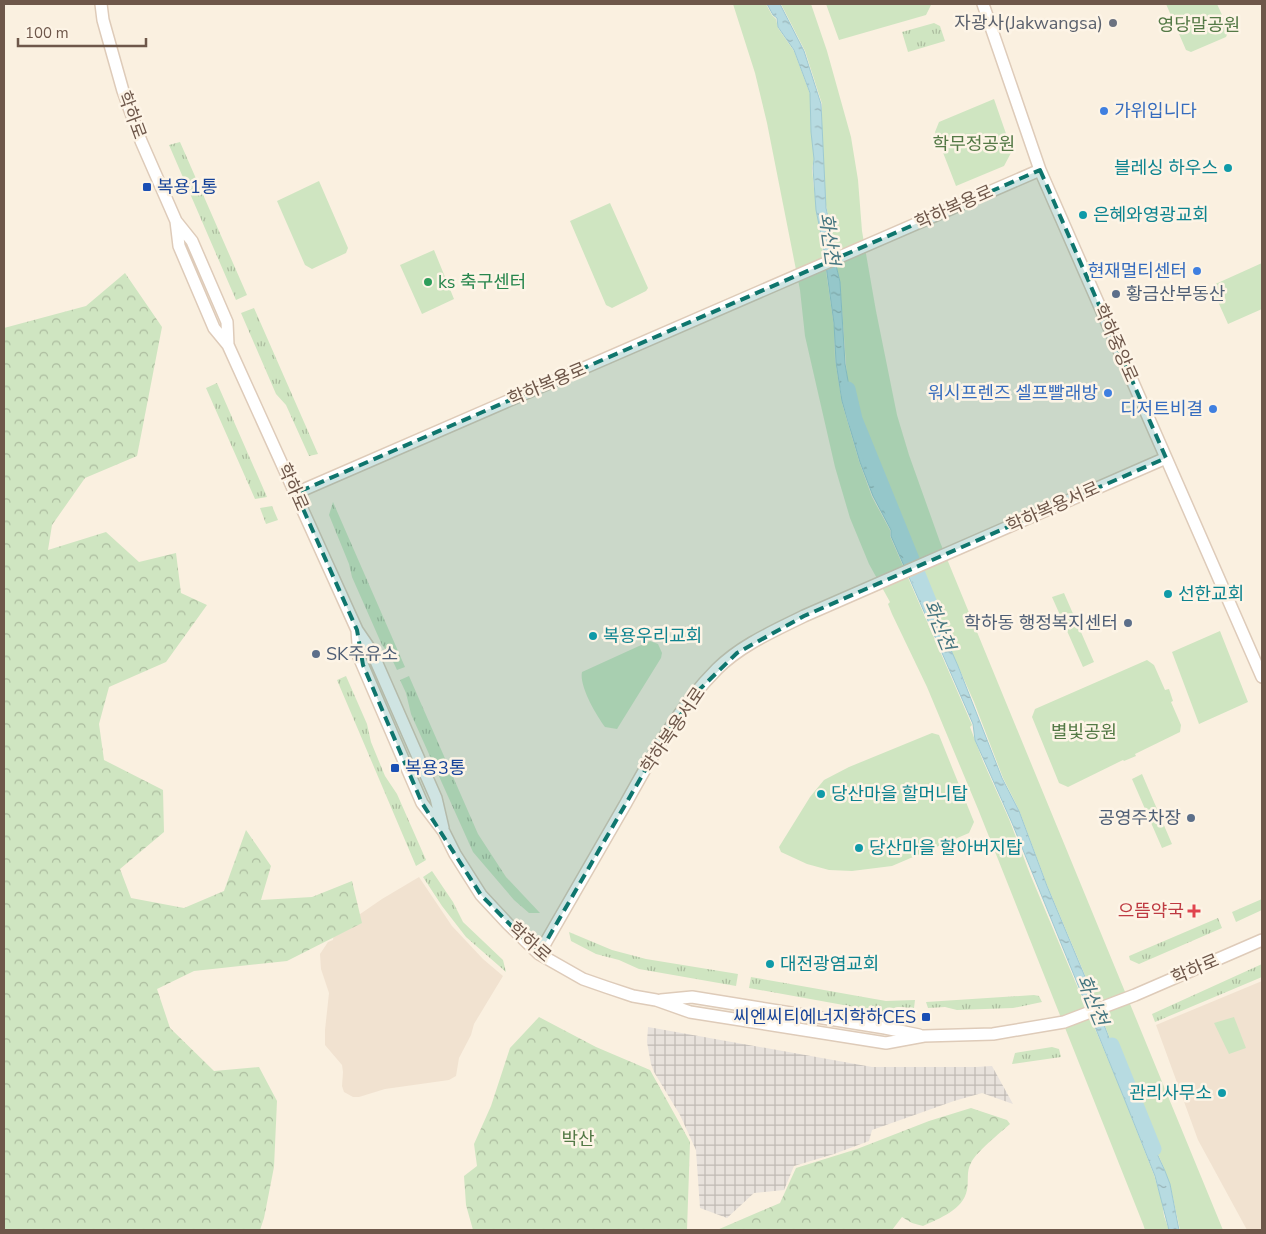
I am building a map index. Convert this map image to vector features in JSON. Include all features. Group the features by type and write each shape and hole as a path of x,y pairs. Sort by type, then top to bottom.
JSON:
{"street":[{"name":"학하로","path":"101,4 103,20 123,91 141,141 176,221 192,241 227,322 228,345 357,630 359,657 422,803 444,832 455,854 482,895 539,954 582,979 633,996 656,1000 692,997 924,1036 993,1034 1064,1022 1128,998 1262,940"},
{"name":"학하중앙로","path":"983,4 1040,170 1262,677"},
{"name":"학하복용로","path":"296,492 1040,170"},
{"name":"학하복용서로","path":"539,954 665,736 682,710 718,668 762,636 804,616 1166,458"}],"highlighted area":[{"path":"1040,170 1166,458 804,616 737,653 700,689 665,736 539,954 481,895 422,803 363,665 357,630 296,493"}],"shaded area":[{"path":"419,877 452,926 483,959 503,976 474,1024 471,1035 459,1058 456,1076 449,1080 385,1089 353,1097 344,1092 342,1086 342,1065 325,1045 329,993 321,969 320,954 328,942 333,940 334,932 382,899"},
{"path":"1262,981 1262,1230 1247,1230 1198,1140 1156,1025"},
{"path":"648,1027 872,1067 992,1066 1013,1104 982,1093 872,1130 869,1141 794,1166 784,1190 754,1193 727,1218 700,1208 696,1150 680,1115 654,1072 647,1042"}],"green space":[{"path":"733,4 766,4 776,19 778,28 794,51 810,94 814,159 812,168 834,326 835,359 842,403 859,461 872,497 890,530 890,536 972,725 970,727 983,761 1009,819 1030,874 1120,1088 1154,1175 1169,1230 1145,1230 978,809 927,687 892,614 888,604 890,602 869,564 850,518 835,467 805,336 800,290 767,123 755,73"},
{"path":"781,4 811,4 827,51 851,137 858,180 862,231 897,415 940,542 1223,1230 1180,1230 1170,1184 1161,1161 1139,1112 1047,885 1019,810 1003,778 974,702 908,553 855,420 847,378 840,282 831,244 833,239 826,205 822,149 822,104 805,51"},
{"path":"826,4 931,5 926,15 839,40"},
{"name":"영당말공원","path":"1166,4 1217,4 1229,30 1226,37 1191,52 1186,50"},
{"path":"934,23 940,26 945,41 908,52 902,32"},
{"name":"학무정공원","path":"994,99 1012,151 1004,166 956,186 935,132 939,122"},
{"path":"180,142 247,295 236,300 169,145"},
{"path":"319,181 348,248 346,253 312,269 305,265 277,201"},
{"path":"610,203 648,288 646,291 612,308 606,305 570,221"},
{"name":"ks 축구센터","path":"434,250 454,299 422,314 400,265"},
{"path":"1262,263 1262,309 1228,324 1211,286"},
{"path":"125,273 162,327 137,456 85,478 52,525 48,550 106,532 139,562 176,553 181,593 207,605 166,662 109,687 99,724 104,760 163,790 164,832 120,869 131,898 184,908 224,891 246,830 271,866 261,900 312,897 352,881 362,923 287,961 194,971 157,989 170,1028 214,1071 259,1067 277,1101 274,1167 260,1230 4,1230 4,328 86,306"},
{"path":"254,308 318,454 309,456 286,405 276,394 241,313"},
{"path":"217,383 267,497 255,499 206,388"},
{"path":"333,502 405,667 397,670 390,655 382,645 352,577 349,564 329,515"},
{"path":"272,506 278,520 266,524 260,508"},
{"path":"1064,593 1094,662 1083,667 1052,597"},
{"path":"1220,631 1248,702 1199,724 1172,652"},
{"path":"650,641 658,644 662,653 661,658 617,729 605,727 593,708 583,685 582,672"},
{"name":"별빛공원","path":"1147,660 1154,665 1165,690 1169,689 1173,701 1171,702 1181,725 1180,732 1135,754 1136,756 1123,760 1068,787 1059,783 1032,717 1035,709"},
{"path":"346,676 367,724 371,742 385,776 397,794 426,860 416,866 337,680"},
{"path":"409,676 478,834 506,877 540,913 529,913 514,900 473,852 411,714 406,693 400,680"},
{"path":"932,733 939,735 974,822 969,833 892,866 852,871 829,870 807,864 781,852 779,847 810,797 824,780 849,767"},
{"path":"1142,774 1172,844 1162,848 1132,779"},
{"path":"432,871 453,902 463,922 503,960 506,972 466,937 442,906 423,877"},
{"path":"1262,899 1262,910 1236,922 1232,912"},
{"path":"1218,918 1222,928 1139,964 1130,960 1129,956"},
{"path":"569,932 612,950 646,959 738,974 736,986 639,969 619,960 596,954 571,941"},
{"path":"1262,964 1262,977 1155,1022 1152,1014"},
{"path":"751,977 886,1001 915,1000 914,1008 898,1007 882,1012 749,988"},
{"path":"1039,996 1042,1002 1013,1008 957,1010 945,1007 928,1008 926,1002"},
{"name":"박산","path":"539,1017 596,1047 650,1070 690,1142 687,1230 473,1230 466,1205 464,1176 477,1166 474,1144 491,1106 510,1048"},
{"path":"1234,1017 1246,1048 1229,1054 1214,1023"},
{"path":"1052,1047 1059,1049 1061,1057 1012,1064 1015,1053"},
{"path":"971,1108 1007,1120 1010,1124 971,1163 967,1190 961,1203 936,1220 923,1226 912,1223 902,1217 892,1230 717,1230 780,1203 796,1168 857,1149 929,1121"}],"water":[{"path":"767,4 780,4 804,51 821,104 826,208 833,239 831,244 840,282 845,364 855,420 909,554 958,666 1002,778 1019,811 1047,886 1138,1112 1165,1171 1170,1184 1179,1230 1169,1230 1155,1176 1124,1098 1012,823 975,740 973,724 891,536 891,530 873,496 860,462 842,401 836,362 834,323 823,244 816,210 810,93 794,50 778,27 777,18 773,15"}],"waterway":[{"name":"화산천","path":"848,389 855,419 931,606"},
{"name":"화산천","path":"1112,1045 1154,1149"}],"place":[{"name":"자광사(Jakwangsa)","path":"1113,23"},
{"name":"가위입니다","path":"1104,111"},
{"name":"블레싱 하우스","path":"1228,168"},
{"name":"복용1통","path":"147,187"},
{"name":"은혜와영광교회","path":"1083,215"},
{"name":"현재멀티센터","path":"1197,271"},
{"name":"ks 축구센터","path":"428,282"},
{"name":"황금산부동산","path":"1116,294"},
{"name":"워시프렌즈 셀프빨래방","path":"1108,393"},
{"name":"디저트비결","path":"1213,409"},
{"name":"선한교회","path":"1168,594"},
{"name":"학하동 행정복지센터","path":"1128,623"},
{"name":"복용우리교회","path":"593,636"},
{"name":"SK주유소","path":"316,654"},
{"name":"복용3통","path":"395,768"},
{"name":"당산마을 할머니탑","path":"821,794"},
{"name":"공영주차장","path":"1191,818"},
{"name":"당산마을 할아버지탑","path":"859,848"},
{"name":"으뜸약국","path":"1194,911"},
{"name":"대전광염교회","path":"770,964"},
{"name":"씨엔씨티에너지학하CES","path":"926,1017"},
{"name":"관리사무소","path":"1222,1093"}]}
